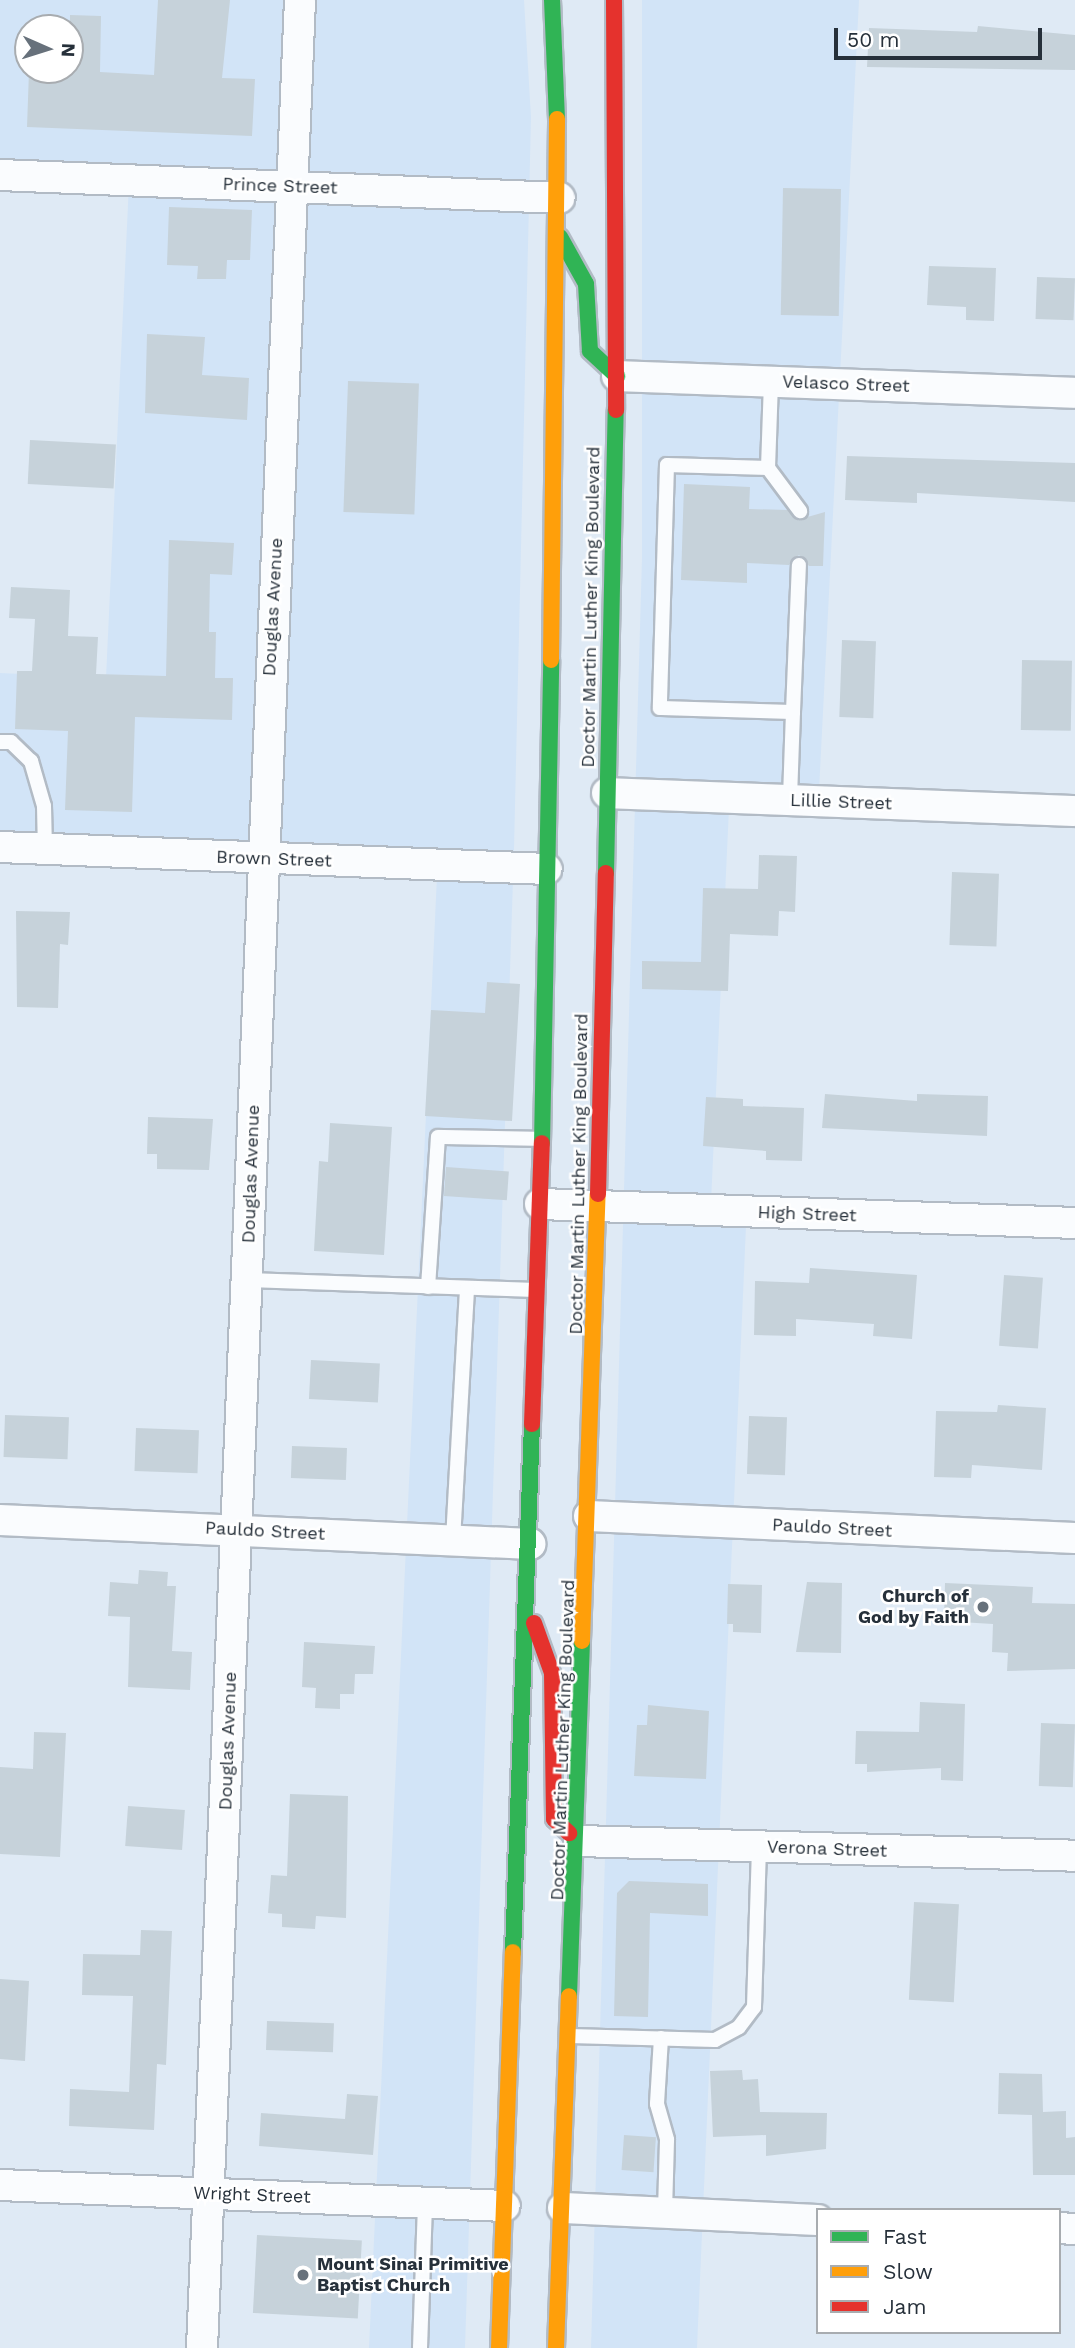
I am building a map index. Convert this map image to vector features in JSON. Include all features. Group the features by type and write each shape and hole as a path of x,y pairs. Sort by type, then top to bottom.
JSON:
{"main road":[{"name":"Doctor Martin Luther King Boulevard","path":"499,2348 515,2212 527,1604 540,1204 561,198 552,0"},
{"name":"Doctor Martin Luther King Boulevard","path":"556,2348 579,1841 598,1207 607,793 606,630 617,376 614,0"},
{"path":"559,235 586,284 590,351 617,376"},
{"path":"557,435 574,449"},
{"path":"595,612 606,630"},
{"path":"527,1604 552,1673 554,1819 579,1841"},
{"path":"542,2235 560,2264"}],"street":[{"name":"Douglas Avenue","path":"202,2348 248,1280 262,858 300,0"},
{"name":"Prince Street","path":"0,175 561,198"},
{"name":"Velasco Street","path":"617,376 1075,393"},
{"name":"Lillie Street","path":"607,793 1075,811"},
{"name":"Brown Street","path":"0,847 547,869"},
{"name":"High Street","path":"540,1204 1075,1223"},
{"name":"Pauldo Street","path":"589,1516 1075,1538"},
{"name":"Pauldo Street","path":"0,1520 530,1544"},
{"name":"Verona Street","path":"579,1841 1075,1856"},
{"name":"Wright Street","path":"0,2185 425,2202 515,2212"},
{"path":"563,2208 816,2220"}],"lane":[{"path":"771,382 768,468 800,511"},
{"path":"768,468 667,465 660,708 793,712"},
{"path":"790,800 799,565"},
{"path":"0,742 11,742 32,761 44,806 45,849"},
{"path":"428,1287 438,1137 541,1139"},
{"path":"248,1280 537,1290"},
{"path":"453,1540 467,1288"},
{"path":"570,2036 715,2040 739,2027 754,2007 759,1847"},
{"path":"662,2038 657,2104 667,2140 665,2213"},
{"path":"419,2348 425,2202"}],"shaded area":[{"path":"0,0 524,0 531,117 514,849 465,2348 369,2348 437,876 0,853 0,673 106,678 129,183 0,177"},
{"path":"642,0 859,0 818,811 729,808 710,1224 746,1226 697,2348 591,2348 642,558"}],"building":[{"path":"158,0 230,0 222,78 255,79 252,136 27,127 29,84 84,84 84,15 101,16 100,72 154,75"},
{"path":"978,26 1075,35 1075,70 867,67 869,28 977,32"},
{"path":"783,188 841,189 839,316 781,315"},
{"path":"169,207 252,210 250,260 227,260 226,279 197,279 198,266 167,265"},
{"path":"929,266 996,268 994,321 966,320 966,307 927,305"},
{"path":"1037,277 1075,278 1074,320 1036,319"},
{"path":"147,334 205,337 202,375 249,378 247,420 145,413"},
{"path":"348,381 419,383 414,514 343,512"},
{"path":"30,440 116,445 114,488 28,484"},
{"path":"847,456 1075,463 1075,502 917,493 917,503 845,500"},
{"path":"684,484 750,487 749,509 788,510 797,520 825,512 823,566 809,566 799,555 789,565 747,563 747,583 681,580"},
{"path":"169,540 234,543 232,575 210,574 209,632 216,632 215,678 233,678 232,720 135,717 132,812 65,810 68,731 15,729 17,671 32,671 35,619 9,618 11,587 70,590 68,636 98,637 96,674 166,676"},
{"path":"842,640 876,641 873,718 839,717"},
{"path":"1022,660 1072,661 1071,731 1021,730"},
{"path":"759,855 797,856 795,912 779,911 778,936 730,934 728,991 642,989 642,961 701,962 703,888 758,889"},
{"path":"952,872 999,874 996,947 949,945"},
{"path":"16,911 70,912 68,945 60,944 58,1008 17,1007"},
{"path":"487,982 520,984 512,1121 425,1116 431,1010 485,1013"},
{"path":"825,1094 917,1101 917,1094 988,1096 987,1136 822,1128"},
{"path":"706,1097 743,1099 743,1106 804,1108 802,1161 766,1160 766,1151 703,1146"},
{"path":"148,1117 213,1119 209,1170 157,1169 157,1154 147,1154"},
{"path":"330,1123 392,1127 384,1255 314,1251 319,1161 328,1162"},
{"path":"446,1167 509,1171 507,1200 444,1196"},
{"path":"810,1268 917,1275 912,1339 873,1336 874,1324 796,1319 796,1336 754,1335 755,1281 809,1283"},
{"path":"1004,1275 1043,1278 1038,1349 999,1346"},
{"path":"311,1360 380,1364 378,1403 309,1399"},
{"path":"998,1405 1046,1408 1042,1470 972,1465 971,1478 934,1477 936,1411 997,1412"},
{"path":"5,1415 69,1417 67,1459 4,1457"},
{"path":"749,1416 787,1417 785,1475 747,1474"},
{"path":"136,1428 199,1430 197,1473 134,1471"},
{"path":"292,1446 347,1448 346,1480 291,1478"},
{"path":"139,1570 168,1572 167,1586 176,1586 172,1651 192,1652 190,1690 128,1687 130,1617 108,1616 110,1582 138,1584"},
{"path":"807,1582 842,1583 841,1653 796,1652"},
{"path":"945,1583 1033,1587 1032,1603 1075,1604 1075,1669 1007,1671 1008,1653 992,1652 993,1624 944,1621"},
{"path":"728,1584 762,1585 761,1633 733,1632 733,1624 727,1624"},
{"path":"304,1642 375,1646 373,1674 355,1674 354,1694 340,1694 340,1709 315,1708 316,1688 302,1687"},
{"path":"920,1702 965,1704 963,1781 941,1780 941,1768 867,1772 867,1764 855,1764 856,1731 919,1732"},
{"path":"648,1705 709,1711 706,1779 634,1776 637,1725 647,1725"},
{"path":"1041,1723 1075,1724 1073,1787 1039,1786"},
{"path":"34,1732 66,1733 60,1857 0,1854 0,1767 33,1769"},
{"path":"290,1794 348,1796 346,1918 316,1916 315,1929 282,1927 282,1914 268,1913 271,1875 287,1876"},
{"path":"128,1806 185,1810 182,1850 125,1846"},
{"path":"629,1881 708,1884 708,1916 650,1913 648,2017 614,2016 617,1893"},
{"path":"914,1902 959,1904 954,2002 909,2000"},
{"path":"141,1930 172,1931 166,2065 157,2064 154,2130 69,2126 70,2089 129,2092 133,1996 82,1995 83,1954 140,1955"},
{"path":"0,1979 29,1981 25,2061 0,2059"},
{"path":"267,2021 334,2023 333,2052 266,2050"},
{"path":"742,2070 743,2080 758,2079 760,2112 827,2113 826,2149 766,2156 766,2135 713,2137 710,2071"},
{"path":"999,2073 1042,2074 1043,2112 1066,2111 1066,2138 1075,2137 1075,2175 1033,2175 1032,2115 998,2114"},
{"path":"347,2094 378,2096 373,2155 259,2146 261,2113 345,2119"},
{"path":"624,2135 656,2137 653,2172 622,2170"},
{"path":"257,2235 362,2240 358,2318 253,2313"}],"traffic: fast":[{"path":"552,0 557,119"},
{"path":"560,237 586,284 590,351 617,376"},
{"path":"606,873 616,410"},
{"path":"542,1143 551,660"},
{"path":"513,1952 532,1424"},
{"path":"569,1996 582,1641"}],"traffic: slow":[{"path":"551,660 557,119"},
{"path":"582,1641 598,1194"},
{"path":"499,2348 513,1952"},
{"path":"556,2348 569,1996"}],"traffic: jam":[{"path":"614,0 616,410"},
{"path":"598,1194 606,873"},
{"path":"532,1424 542,1143"},
{"path":"534,1623 552,1673 554,1819 569,1833"}],"place":[{"name":"Church of God by Faith","path":"983,1607"},
{"name":"Mount Sinai Primitive Baptist Church","path":"303,2275"}]}
